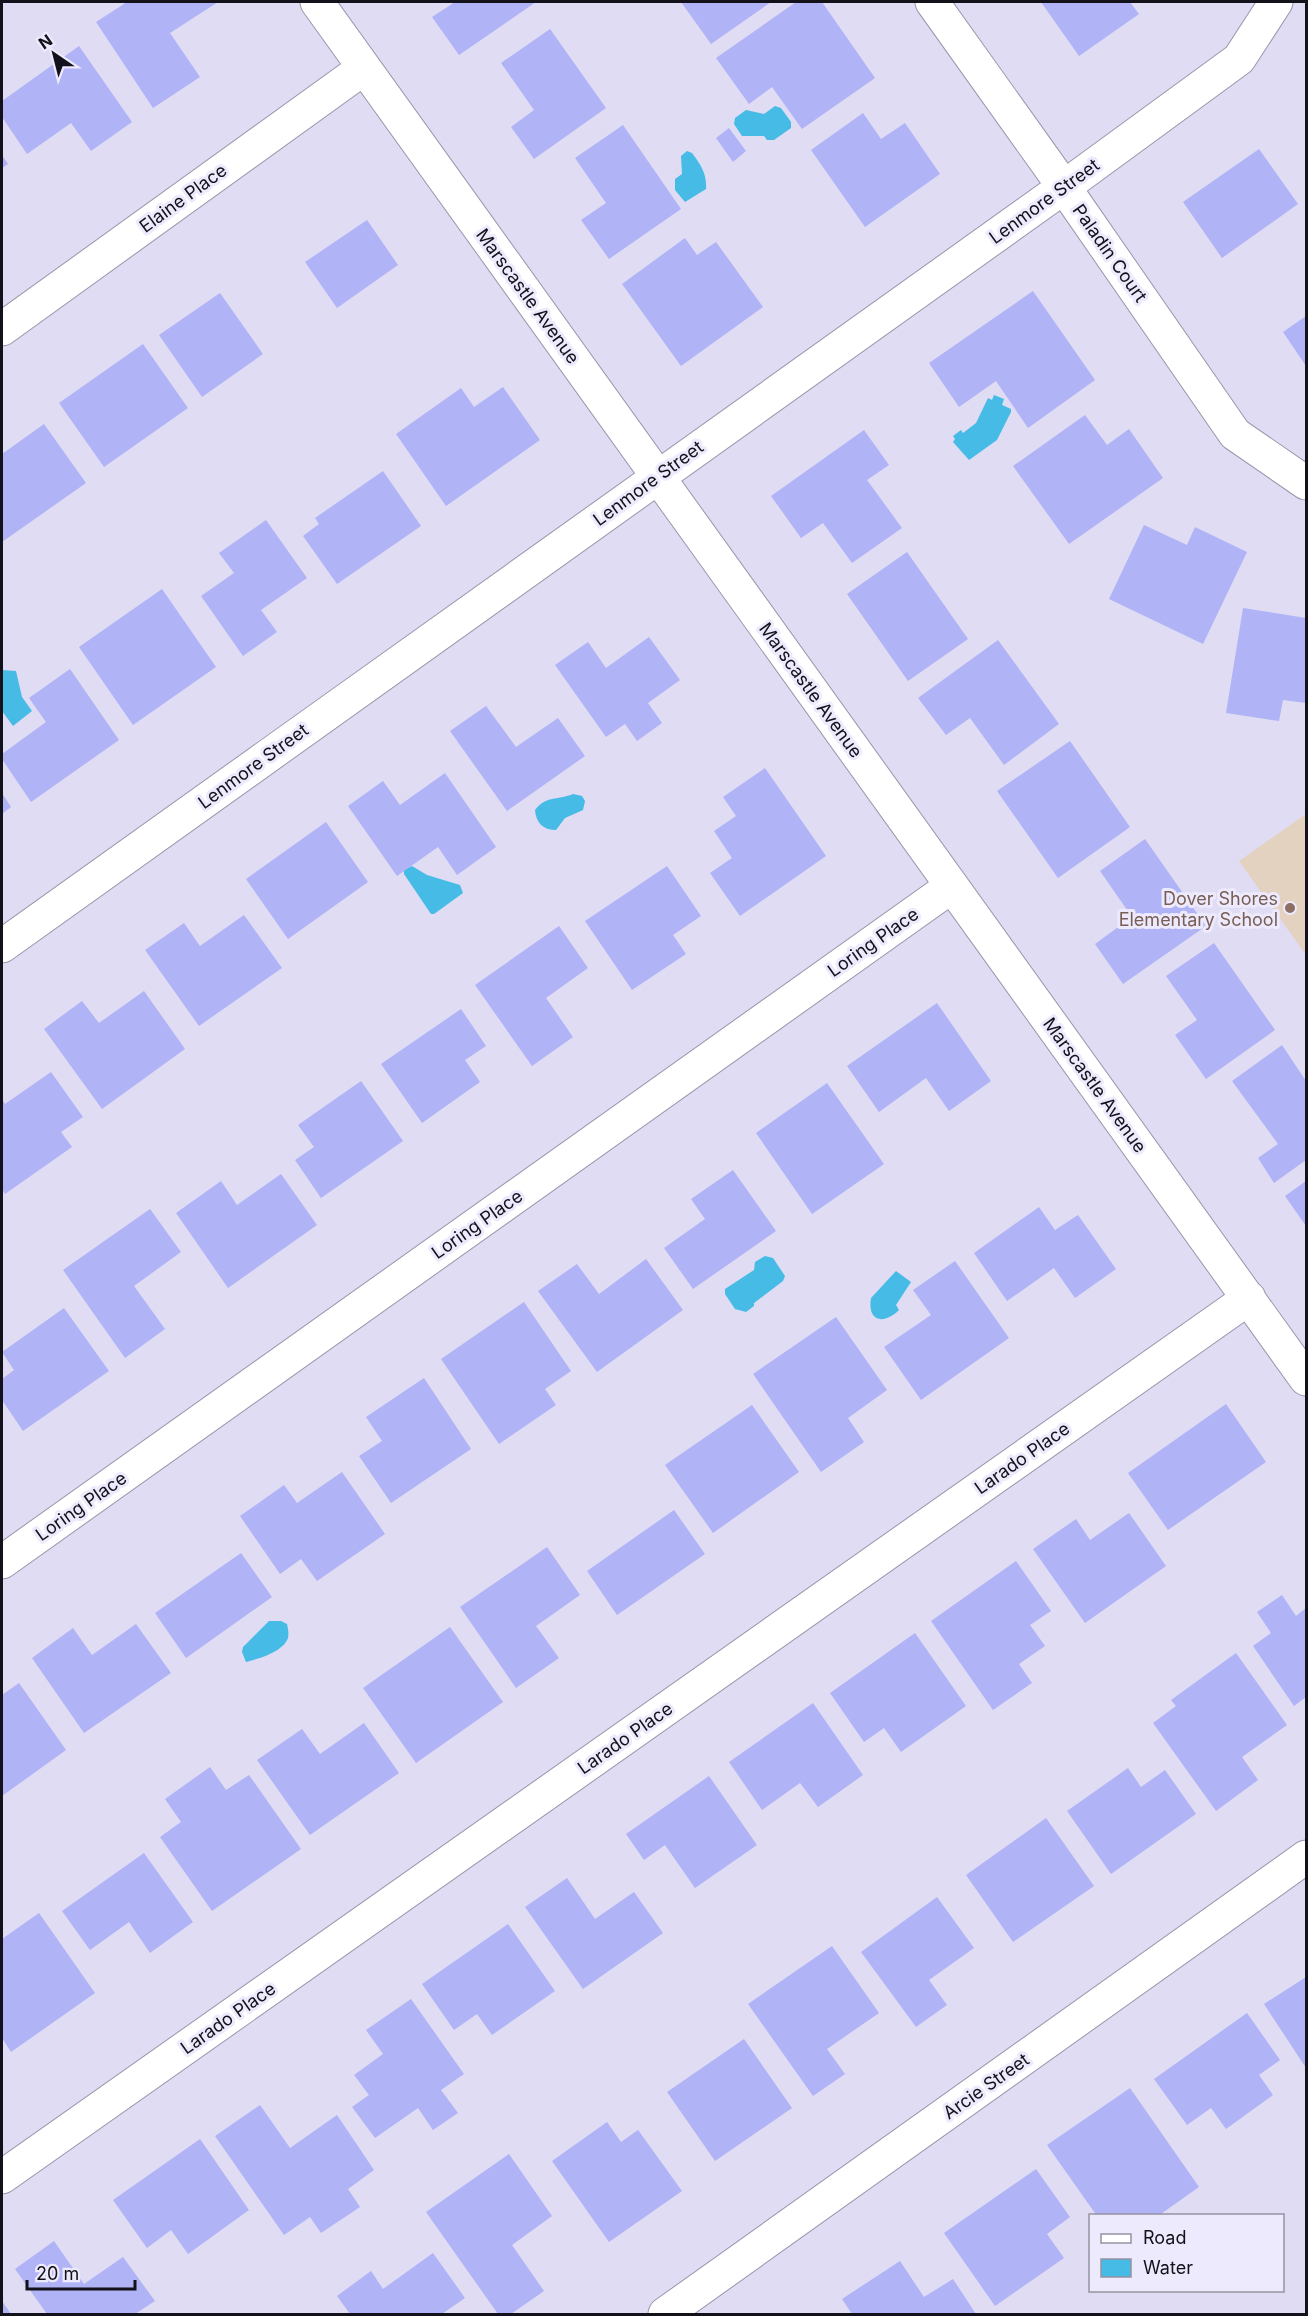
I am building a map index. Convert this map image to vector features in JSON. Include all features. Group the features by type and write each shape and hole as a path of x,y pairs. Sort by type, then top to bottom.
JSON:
{"street":[{"name":"Marscastle Avenue","path":"316,2 1306,1379"},
{"name":"Paladin Court","path":"932,2 1064,187 1234,434 1306,483"},
{"name":"Lenmore Street","path":"2,946 1064,187 1239,59 1276,2"},
{"name":"Elaine Place","path":"2,328 364,68"},
{"name":"Loring Place","path":"2,1562 952,886"},
{"name":"Larado Place","path":"2,2177 1249,1298"},
{"name":"Arcie Street","path":"665,2314 1306,1857"}],"shaded area":[{"name":"Dover Shores Elementary School","path":"1306,814 1306,955 1239,861"}],"water":[{"path":"775,106 781,108 791,122 791,128 774,140 767,140 764,136 742,136 734,124 735,118 746,110 764,114"},
{"path":"687,151 692,153 703,170 706,189 685,202 675,190 675,179 682,174 681,156"},
{"path":"994,395 1004,399 1002,405 1011,409 1011,412 997,440 969,460 953,442 955,439 953,436 961,430 963,433 976,423 988,398 992,400"},
{"path":"2,670 16,671 22,697 32,711 13,726 2,711"},
{"path":"573,794 582,796 585,801 583,810 565,818 556,830 547,829 541,825 535,810 539,805 548,800"},
{"path":"412,866 427,875 460,885 463,893 431,914 404,874 404,870"},
{"path":"765,1256 773,1258 785,1276 783,1281 746,1312 735,1309 725,1294 725,1289 754,1270 755,1262"},
{"path":"896,1271 911,1282 896,1305 899,1310 888,1318 878,1319 874,1316 870,1306 871,1298"},
{"path":"269,1621 281,1621 287,1624 288,1638 281,1647 270,1654 246,1662 242,1652 243,1647"}],"building":[{"path":"127,2 218,2 170,33 200,77 153,108 96,22"},
{"path":"455,2 536,2 459,55 432,17"},
{"path":"681,2 771,2 711,44"},
{"path":"796,2 822,2 875,78 802,129 772,87 749,104 716,58"},
{"path":"1041,2 1130,2 1139,14 1079,56"},
{"path":"550,29 606,108 534,159 511,127 534,110 501,63"},
{"path":"79,46 132,122 91,151 71,123 27,154 2,117 2,101"},
{"path":"863,113 881,139 905,123 940,174 865,227 811,150"},
{"path":"623,125 681,209 609,259 581,220 606,203 575,158"},
{"path":"729,128 746,151 733,162 716,138"},
{"path":"1259,149 1298,204 1222,258 1183,202"},
{"path":"2,155 8,164 2,168"},
{"path":"367,220 398,265 337,308 305,262"},
{"path":"685,238 697,255 716,242 763,307 681,366 622,284"},
{"path":"1033,291 1095,380 1028,428 996,381 959,407 929,363"},
{"path":"220,293 263,354 202,397 159,335"},
{"path":"1306,316 1306,366 1283,332"},
{"path":"143,344 188,408 104,467 59,403"},
{"path":"503,387 540,440 446,506 396,434 461,388 474,407"},
{"path":"1085,415 1107,445 1129,429 1163,478 1069,544 1013,466"},
{"path":"44,424 86,483 2,542 2,454"},
{"path":"864,430 889,465 867,480 902,528 852,563 823,523 801,538 771,496"},
{"path":"383,471 421,526 337,584 303,536 319,524 315,518"},
{"path":"266,520 307,578 261,610 277,632 243,656 201,596 234,573 219,553"},
{"path":"1144,525 1187,545 1195,527 1247,552 1203,644 1109,599"},
{"path":"907,552 968,639 908,681 847,594"},
{"path":"162,589 216,667 133,725 79,647"},
{"path":"1243,608 1306,618 1306,703 1283,700 1279,721 1226,713"},
{"path":"649,637 680,680 648,703 662,723 637,741 625,724 606,737 555,665 588,642 606,668"},
{"path":"998,640 1059,724 1004,765 970,718 946,735 918,698"},
{"path":"70,669 119,740 31,802 2,759 2,754 46,722 29,698"},
{"path":"486,706 516,747 558,718 585,756 507,811 450,731"},
{"path":"1070,741 1130,827 1058,878 997,791"},
{"path":"765,768 826,856 740,916 710,873 732,858 714,831 736,816 723,797"},
{"path":"445,773 496,847 457,875 438,847 397,876 348,806 383,781 400,805"},
{"path":"2,793 11,807 2,814"},
{"path":"326,822 368,882 288,939 246,879"},
{"path":"1145,839 1206,926 1123,984 1095,944 1132,917 1100,871"},
{"path":"667,866 701,916 673,935 686,954 632,990 585,921"},
{"path":"244,915 282,968 199,1026 145,950 184,923 200,946"},
{"path":"559,926 588,968 546,998 573,1037 532,1066 475,985"},
{"path":"1214,943 1275,1030 1206,1079 1175,1035 1197,1020 1166,976"},
{"path":"144,991 185,1049 102,1109 44,1029 82,1001 99,1023"},
{"path":"937,1003 991,1081 949,1111 926,1078 879,1112 847,1066"},
{"path":"461,1009 486,1046 465,1060 480,1082 422,1123 381,1064"},
{"path":"1282,1045 1306,1081 1306,1160 1274,1183 1258,1158 1278,1144 1232,1081"},
{"path":"51,1072 83,1117 61,1132 72,1147 5,1194 2,1189 2,1099 5,1104"},
{"path":"361,1081 403,1141 321,1198 295,1160 314,1147 298,1125"},
{"path":"827,1083 884,1164 812,1214 756,1133"},
{"path":"733,1170 776,1231 693,1289 664,1248 705,1219 691,1199"},
{"path":"281,1174 317,1225 228,1288 176,1213 221,1181 237,1205"},
{"path":"1306,1181 1306,1226 1285,1196"},
{"path":"1039,1207 1055,1230 1078,1215 1116,1269 1075,1298 1054,1268 1007,1301 974,1253"},
{"path":"150,1209 181,1252 134,1286 165,1329 125,1358 63,1270"},
{"path":"646,1259 683,1310 597,1372 538,1291 577,1264 599,1294"},
{"path":"955,1261 1009,1338 921,1400 884,1347 931,1315 913,1290"},
{"path":"524,1302 571,1371 545,1389 556,1405 499,1444 441,1359"},
{"path":"64,1308 109,1371 23,1431 2,1400 2,1379 14,1370 2,1352"},
{"path":"836,1317 887,1390 848,1418 864,1442 821,1472 753,1374"},
{"path":"424,1378 471,1449 391,1503 359,1456 382,1441 366,1417"},
{"path":"1226,1404 1266,1462 1168,1530 1128,1473"},
{"path":"752,1405 799,1472 713,1533 665,1465"},
{"path":"342,1472 385,1534 317,1581 301,1559 280,1574 240,1516 284,1485 297,1503"},
{"path":"674,1510 705,1554 617,1615 587,1571"},
{"path":"1129,1513 1166,1566 1085,1623 1033,1549 1076,1519 1090,1540"},
{"path":"547,1547 580,1595 536,1626 559,1658 516,1688 460,1607"},
{"path":"241,1553 272,1597 186,1658 155,1613"},
{"path":"1016,1561 1051,1611 1030,1625 1045,1646 1019,1664 1032,1683 993,1710 931,1621"},
{"path":"1282,1595 1296,1616 1306,1608 1306,1697 1294,1706 1253,1646 1271,1633 1257,1612"},
{"path":"136,1624 171,1673 84,1733 32,1658 73,1628 92,1655"},
{"path":"450,1627 503,1702 416,1763 363,1688"},
{"path":"915,1633 966,1706 901,1752 884,1728 864,1742 830,1693"},
{"path":"1236,1653 1287,1725 1242,1757 1258,1780 1216,1811 1153,1723 1176,1706 1171,1700"},
{"path":"19,1683 66,1750 2,1796 2,1695"},
{"path":"813,1703 863,1775 818,1807 800,1783 762,1810 729,1762"},
{"path":"364,1723 399,1773 310,1835 257,1760 302,1729 320,1754"},
{"path":"210,1767 226,1790 249,1775 301,1849 212,1911 160,1837 181,1822 165,1799"},
{"path":"1128,1768 1141,1787 1165,1770 1196,1814 1111,1874 1067,1811"},
{"path":"709,1776 757,1845 695,1888 665,1845 644,1860 626,1834"},
{"path":"1046,1818 1094,1886 1013,1942 966,1875"},
{"path":"144,1853 193,1922 150,1953 129,1922 90,1950 62,1911"},
{"path":"567,1878 595,1919 634,1892 663,1933 583,1989 525,1907"},
{"path":"937,1897 974,1948 929,1980 947,2005 916,2027 861,1952"},
{"path":"39,1913 95,1993 11,2052 2,2038 2,1939"},
{"path":"508,1924 555,1991 492,2035 477,2014 454,2030 422,1984"},
{"path":"832,1946 879,2013 827,2049 845,2074 813,2096 748,2004"},
{"path":"1306,1977 1306,2068 1264,2004"},
{"path":"411,1999 464,2074 441,2090 458,2113 433,2130 418,2108 375,2138 352,2107 369,2095 354,2075 383,2054 366,2030"},
{"path":"1247,2013 1280,2060 1259,2075 1273,2095 1226,2129 1211,2108 1187,2125 1154,2079"},
{"path":"744,2039 792,2108 715,2161 667,2092"},
{"path":"1130,2088 1199,2187 1161,2214 1096,2214 1047,2145"},
{"path":"260,2105 290,2148 337,2115 374,2170 348,2189 360,2207 321,2233 310,2217 284,2235 215,2136"},
{"path":"607,2122 621,2142 638,2130 682,2191 609,2242 552,2161"},
{"path":"200,2139 249,2210 188,2254 171,2230 147,2248 113,2200"},
{"path":"509,2154 552,2216 512,2245 544,2291 511,2314 498,2314 426,2212"},
{"path":"1036,2169 1070,2217 1047,2234 1064,2258 995,2306 944,2233"},
{"path":"54,2241 84,2284 123,2257 155,2301 135,2314 47,2314 15,2269"},
{"path":"433,2253 465,2298 442,2314 350,2314 337,2296 371,2271 383,2289"},
{"path":"900,2261 924,2297 953,2279 976,2314 852,2314 842,2299"},
{"path":"2,2301 11,2314 2,2314"}],"place":[{"name":"Dover Shores Elementary School","path":"1290,908"}]}
